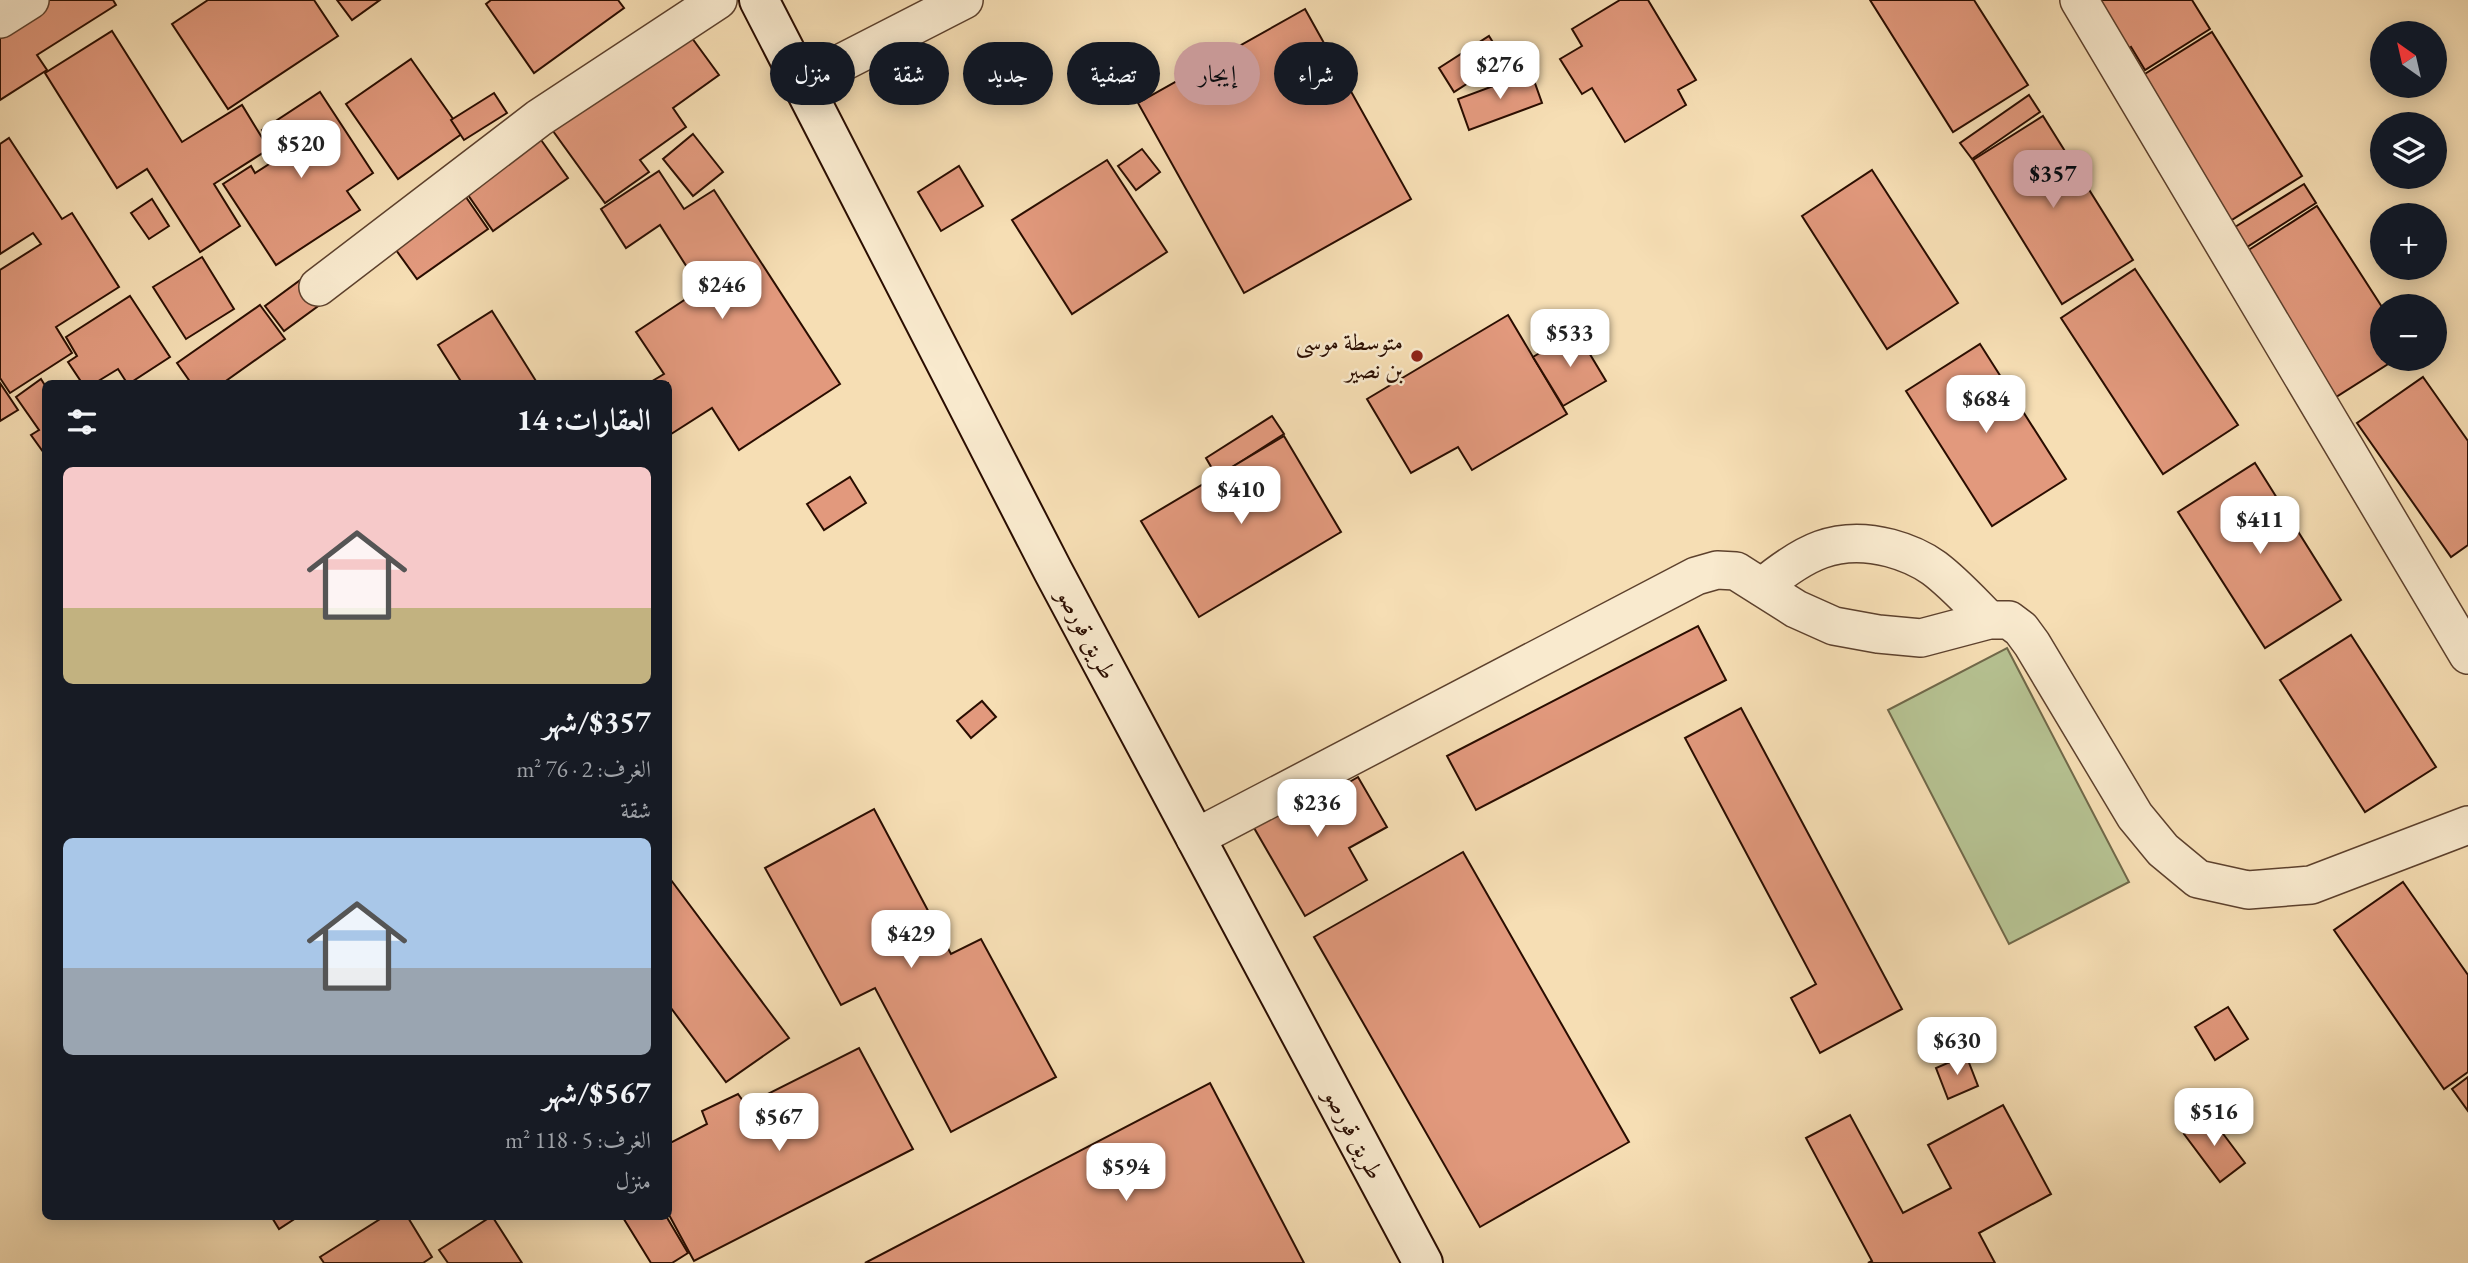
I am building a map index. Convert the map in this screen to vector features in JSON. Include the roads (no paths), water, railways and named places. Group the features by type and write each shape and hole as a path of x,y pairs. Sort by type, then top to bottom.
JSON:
{"main road":[{"name":"طريق قورصو","path":"759,0 781,42"},
{"name":"طريق قورصو","path":"813,105 1053,571 1423,1263"}],"street":[{"path":"0,19 30,0"},
{"path":"318,287 539,118 718,0"},
{"path":"855,56 964,0"},
{"path":"2080,0 2468,655"},
{"path":"1762,587 1790,564 1822,548 1849,542 1877,545 1907,552 1932,566 1989,620"},
{"path":"1195,838 1696,576 1717,570 1736,572 1796,609 1834,626 1878,634 1921,638 1989,620 2009,620 2021,629 2032,644 2135,816 2163,850 2199,879 2248,890 2311,885 2468,825"}],"place":[{"name":"متوسطة موسى بن نصير","path":"1417,356"}]}
